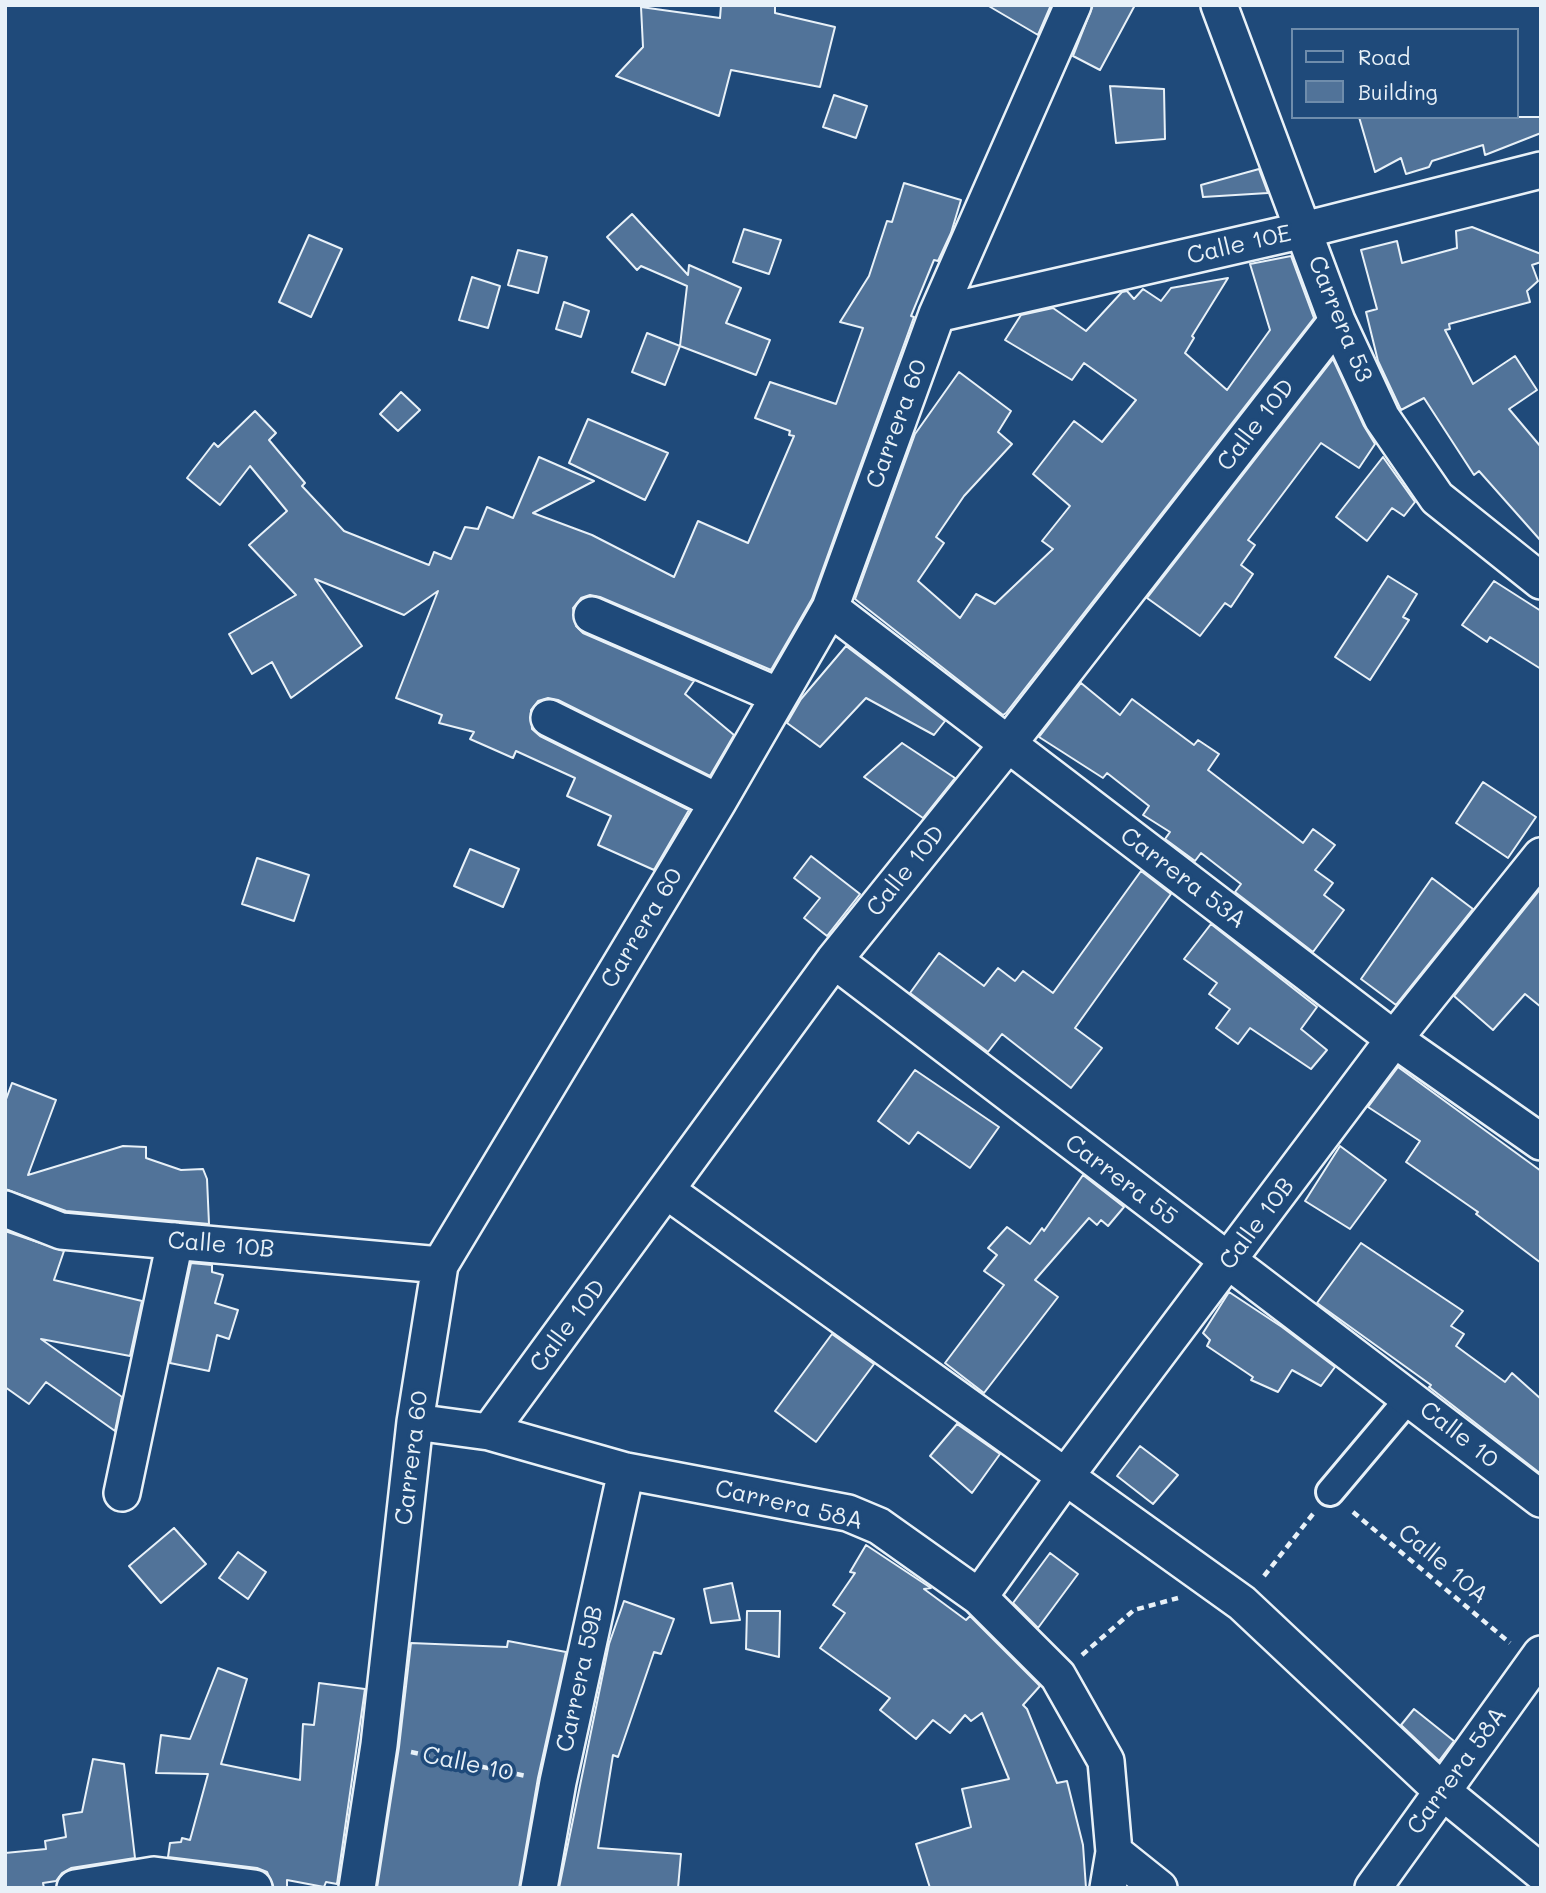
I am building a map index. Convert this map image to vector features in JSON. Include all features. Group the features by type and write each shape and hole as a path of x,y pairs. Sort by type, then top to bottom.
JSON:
{"street":[{"name":"Carrera 60","path":"357,1888 379,1745 415,1422 440,1265 718,802 830,608 936,314 1073,5"},
{"name":"Carrera 53","path":"1219,5 1338,321 1382,418 1437,498 1541,581"},
{"name":"Calle 10E","path":"936,314 1304,230 1541,170"},
{"name":"Calle 10D","path":"489,1432 834,960 1008,744 1338,321"},
{"name":"Carrera 53A","path":"830,608 1394,1039 1541,1142"},
{"path":"592,615 779,696"},
{"path":"549,718 718,802"},
{"name":"Calle 10B","path":"979,1597 1065,1476 1229,1262 1394,1039 1541,856"},
{"name":"Carrera 55","path":"834,960 1410,1397"},
{"path":"667,1191 1242,1603 1442,1791 1541,1872 1530,1888"},
{"name":"Calle 10B","path":"5,1209 61,1231 440,1265"},
{"path":"122,1493 175,1241"},
{"name":"Calle 10","path":"1330,1493 1410,1397 1541,1499"},
{"name":"Carrera 58A","path":"415,1422 489,1432 626,1471 848,1513 879,1526 979,1597 1058,1676 1106,1761 1114,1852 1108,1888"},
{"name":"Carrera 59B","path":"539,1888 558,1782 626,1471"},
{"name":"Carrera 58A","path":"1373,1888 1537,1659"},
{"path":"1114,1852 1159,1888"},
{"path":"75,1888 154,1875 254,1888"}],"path":[{"name":"Calle 10A","path":"1330,1493 1537,1659"},
{"name":"Calle 10","path":"379,1745 558,1782"}],"building":[{"path":"721,5 775,5 775,13 835,27 820,87 731,70 719,116 616,76 643,47 641,7 720,18"},
{"path":"987,5 1051,5 1038,35"},
{"path":"1093,5 1135,5 1100,70 1073,56"},
{"path":"1110,86 1164,89 1165,139 1116,143"},
{"path":"834,95 867,106 856,138 823,127"},
{"path":"1541,117 1541,133 1485,155 1483,145 1432,161 1429,167 1406,174 1401,158 1375,172 1360,119"},
{"path":"1259,169 1268,193 1203,197 1201,185"},
{"path":"904,183 961,200 951,233 938,261 934,260 911,316 914,317 812,599 771,670 600,597 590,595 581,598 573,608 576,626 583,633 694,681 685,694 734,735 710,776 558,700 548,698 538,701 531,710 532,729 540,736 689,810 654,870 598,845 611,816 567,796 575,778 516,751 513,758 470,739 474,732 439,723 442,715 396,698 438,591 404,615 315,579 362,646 291,698 272,662 252,674 229,634 296,595 249,545 287,511 250,466 220,505 187,478 214,443 218,447 255,411 276,433 269,440 305,483 302,486 344,531 429,565 434,552 451,559 465,527 478,529 487,507 513,518 539,457 594,481 533,513 592,535 674,577 698,521 748,543 794,436 789,435 790,431 755,418 770,382 836,404 863,328 840,322 869,276 887,221 892,222"},
{"path":"632,214 688,275 689,265 741,288 726,323 770,340 756,375 680,346 687,286 641,266 637,270 607,237"},
{"path":"1472,227 1541,254 1541,262 1532,265 1538,281 1527,291 1530,302 1449,324 1450,329 1445,330 1473,384 1515,356 1537,390 1509,409 1541,447 1541,541 1479,471 1474,475 1424,398 1401,410 1378,361 1366,312 1377,309 1361,250 1397,241 1402,263 1457,248 1456,231"},
{"path":"744,229 781,240 769,274 733,262"},
{"path":"309,235 342,249 311,317 279,302"},
{"path":"518,250 547,257 538,293 508,285"},
{"path":"1291,256 1314,318 1006,713 1003,715 855,599 915,434 959,372 1011,411 998,432 1012,444 964,496 936,537 944,543 918,581 960,618 976,594 995,604 1053,549 1042,541 1070,506 1033,474 1074,421 1102,442 1136,400 1084,363 1072,380 1005,340 1021,315 1053,308 1086,331 1122,292 1127,291 1134,299 1143,289 1161,301 1171,288 1228,278 1192,336 1194,338 1185,353 1227,390 1270,330 1250,264"},
{"path":"472,277 500,286 488,328 459,320"},
{"path":"564,302 589,311 581,337 556,329"},
{"path":"647,333 680,346 665,385 632,372"},
{"path":"1333,359 1375,444 1359,468 1321,443 1248,540 1255,545 1241,565 1253,574 1231,607 1225,603 1200,636 1147,598"},
{"path":"401,392 420,410 398,431 380,414"},
{"path":"588,419 668,453 645,500 569,463"},
{"path":"1383,457 1415,502 1404,516 1392,508 1367,541 1336,517"},
{"path":"1388,576 1417,594 1403,617 1409,620 1370,680 1335,657"},
{"path":"1494,581 1541,611 1541,669 1490,637 1487,642 1462,625"},
{"path":"846,646 945,721 934,735 866,698 820,747 787,723 801,699"},
{"path":"1081,683 1120,715 1132,699 1194,745 1198,740 1219,754 1208,770 1303,843 1313,829 1335,845 1315,870 1333,883 1324,895 1344,910 1313,952 1235,892 1241,884 1201,853 1195,861 1165,839 1170,832 1143,815 1149,806 1107,773 1103,778 1039,737"},
{"path":"902,743 955,778 923,818 864,777"},
{"path":"1483,782 1536,817 1508,858 1456,823"},
{"path":"470,849 519,869 503,907 454,886"},
{"path":"811,856 860,894 827,936 804,918 820,898 794,878"},
{"path":"257,858 309,875 294,921 242,904"},
{"path":"1141,871 1171,894 1075,1028 1102,1048 1071,1088 1002,1034 988,1052 910,993 939,953 984,986 998,968 1015,981 1023,971 1053,993"},
{"path":"1432,878 1473,909 1396,1005 1361,979"},
{"path":"1541,888 1541,1007 1525,994 1493,1030 1454,996"},
{"path":"1211,924 1317,1007 1301,1029 1327,1050 1311,1069 1250,1028 1238,1044 1216,1028 1230,1009 1209,994 1217,983 1184,959"},
{"path":"1398,1067 1541,1171 1541,1263 1476,1214 1478,1212 1406,1162 1420,1141 1368,1107"},
{"path":"915,1070 999,1127 970,1168 918,1132 909,1144 878,1121"},
{"path":"12,1083 56,1100 28,1175 123,1146 146,1147 146,1158 181,1170 203,1169 207,1179 209,1224 66,1211 5,1189 5,1102"},
{"path":"1340,1146 1386,1180 1350,1229 1305,1201"},
{"path":"1083,1175 1124,1207 1108,1226 1101,1220 1097,1225 1089,1218 1035,1280 1058,1297 984,1393 945,1363 1004,1285 984,1271 997,1255 988,1248 1007,1227 1030,1244 1042,1228 1044,1231"},
{"path":"5,1231 64,1251 54,1280 142,1301 130,1356 41,1339 122,1397 115,1431 46,1382 29,1404 5,1387"},
{"path":"1361,1243 1463,1311 1451,1326 1464,1334 1456,1346 1505,1382 1512,1373 1541,1399 1541,1474 1429,1387 1431,1385 1317,1303"},
{"path":"191,1263 212,1265 212,1272 223,1275 215,1303 238,1310 229,1339 217,1335 209,1371 170,1363"},
{"path":"1229,1292 1335,1367 1321,1386 1292,1370 1278,1392 1251,1380 1253,1377 1207,1346 1210,1340 1203,1333"},
{"path":"832,1334 874,1364 816,1442 775,1411"},
{"path":"957,1424 1000,1454 972,1493 930,1456"},
{"path":"1140,1446 1178,1475 1153,1504 1117,1476"},
{"path":"174,1528 206,1564 161,1603 129,1566"},
{"path":"866,1545 931,1588 924,1589 966,1620 970,1616 1040,1686 1023,1705 1057,1783 1067,1781 1083,1845 1086,1888 930,1888 916,1844 971,1827 962,1789 1009,1779 982,1713 971,1721 965,1715 950,1733 933,1720 916,1739 880,1710 890,1698 820,1648 845,1613 833,1605 855,1573 850,1572"},
{"path":"238,1552 266,1572 248,1599 219,1578"},
{"path":"1050,1553 1078,1574 1038,1628 1013,1603"},
{"path":"732,1583 740,1620 711,1623 704,1589"},
{"path":"624,1601 674,1619 661,1654 654,1652 618,1757 613,1755 598,1848 681,1854 678,1888 559,1888 609,1644"},
{"path":"747,1611 780,1611 779,1657 746,1649"},
{"path":"508,1641 566,1652 538,1778 519,1888 377,1888 399,1747 411,1643 507,1647"},
{"path":"218,1668 247,1679 221,1764 300,1780 303,1724 314,1725 319,1683 365,1689 337,1884 326,1882 324,1887 287,1880 287,1888 274,1888 267,1872 257,1868 168,1857 170,1843 181,1842 182,1838 190,1840 208,1774 156,1773 161,1735 190,1739"},
{"path":"1414,1709 1454,1741 1439,1761 1401,1725"},
{"path":"93,1759 124,1764 135,1858 71,1868 62,1873 56,1881 43,1883 44,1888 5,1888 5,1853 46,1849 45,1841 66,1837 63,1815 82,1812"}]}
